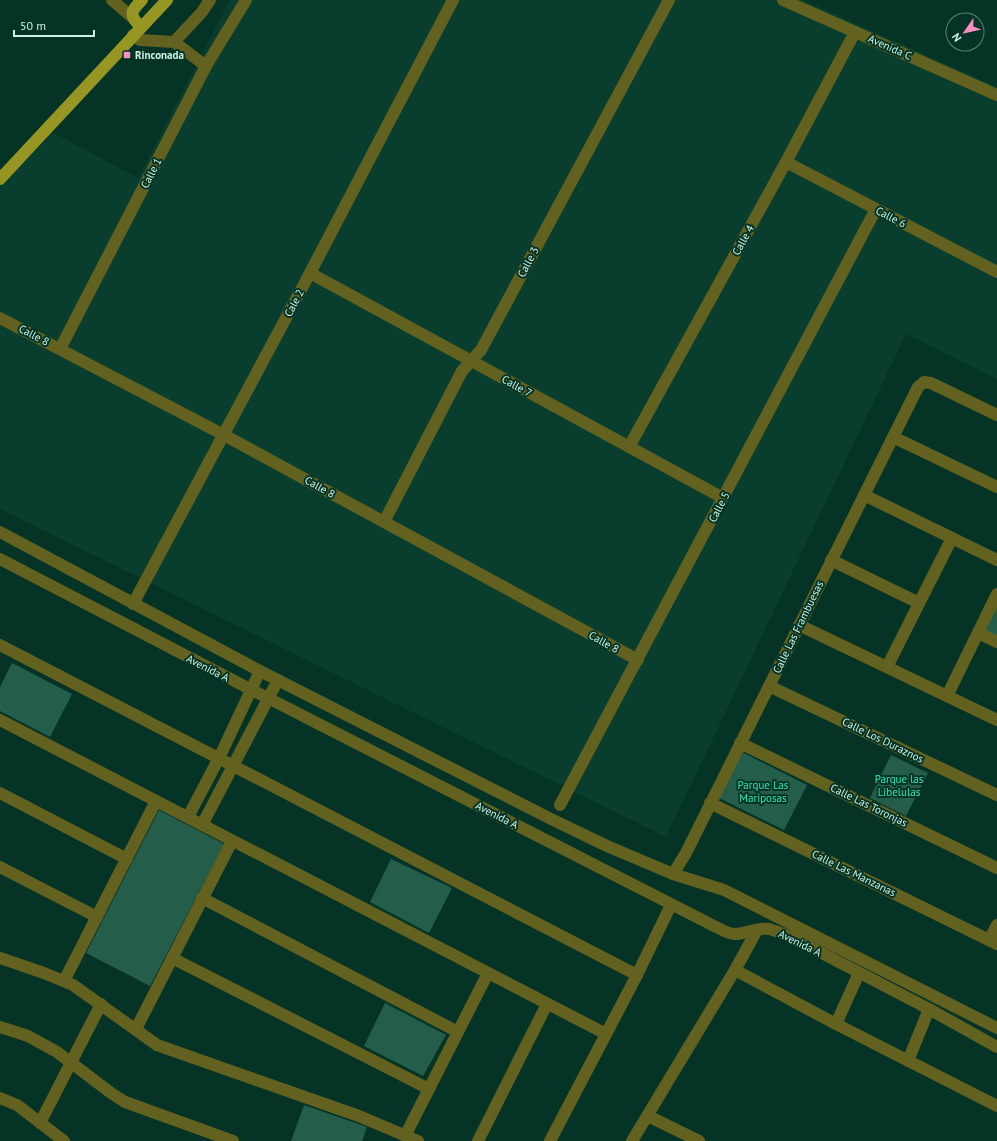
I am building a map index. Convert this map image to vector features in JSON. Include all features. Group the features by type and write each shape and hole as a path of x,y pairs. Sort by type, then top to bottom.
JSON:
{"main road":[{"path":"136,27 132,13 134,8 142,0"},
{"path":"0,179 136,27 167,0"}],"street":[{"path":"112,0 136,27 140,40 174,42 206,66"},
{"path":"174,42 202,12 210,0"},
{"name":"Calle 1","path":"60,349 206,66 246,0"},
{"name":"Cale 2","path":"133,604 310,273 453,0"},
{"name":"Calle 3","path":"384,522 462,371 481,350 669,0"},
{"name":"Avenida C","path":"783,0 997,94"},
{"name":"Calle 4","path":"629,447 786,162 855,32"},
{"name":"Calle 6","path":"786,162 997,272"},
{"name":"Calle 5","path":"560,805 876,209"},
{"name":"Calle 7","path":"310,273 723,498"},
{"name":"Calle 8","path":"0,318 224,435 638,660"},
{"name":"Calle Las Frambuesas","path":"674,874 686,853 798,625 918,387 924,382 931,383 997,415"},
{"path":"893,437 997,487"},
{"path":"864,495 997,560"},
{"name":"Avenida A","path":"0,532 260,671 553,820 607,846 674,874 724,890 997,1028"},
{"path":"887,667 952,538"},
{"name":"Avenida A","path":"0,559 671,905 733,935 768,929 793,938 929,1009 997,1048"},
{"path":"831,560 919,603"},
{"path":"947,696 997,594"},
{"path":"798,625 997,720"},
{"path":"978,633 997,642"},
{"path":"0,645 637,975"},
{"path":"188,818 219,758 260,671"},
{"path":"202,825 278,680"},
{"name":"Calle Los Duraznos","path":"769,686 997,795"},
{"path":"0,720 606,1034"},
{"name":"Calle Las Toronjas","path":"740,743 997,868"},
{"path":"0,793 127,859"},
{"path":"64,981 156,801"},
{"name":"Calle Las Manzanas","path":"710,803 993,942"},
{"path":"136,1029 232,841"},
{"path":"0,867 97,917"},
{"path":"202,898 458,1032"},
{"path":"550,1141 637,975 671,905"},
{"path":"993,942 997,925"},
{"path":"632,1141 735,970 757,930"},
{"path":"0,958 73,985 158,1045 352,1114 418,1141"},
{"path":"172,958 429,1089"},
{"path":"735,970 836,1024 997,1106"},
{"path":"405,1136 488,973"},
{"path":"836,1024 859,973"},
{"path":"40,1122 101,1004"},
{"path":"478,1141 547,1004"},
{"path":"908,1061 929,1009"},
{"path":"0,1027 28,1036 57,1052 125,1102 233,1141"},
{"path":"0,1098 17,1105 64,1141"},
{"path":"648,1116 699,1141"}],"shaded area":[{"path":"230,0 804,0 997,87 997,379 906,334 666,837 0,509 0,184 54,133 138,178"}],"green space":[{"path":"997,607 997,636 985,631"},
{"path":"12,663 72,694 50,737 0,711 0,687"},
{"name":"Parque Las Mariposas","path":"742,752 807,785 784,830 719,798"},
{"name":"Parque las Libelulas","path":"891,755 928,773 906,816 870,798"},
{"path":"159,810 224,844 150,986 86,953"},
{"path":"391,859 452,888 429,933 370,902"},
{"path":"385,1003 446,1035 423,1076 364,1046"},
{"path":"304,1105 367,1127 362,1141 291,1141"}],"place":[{"name":"Rinconada","path":"127,55"}]}
